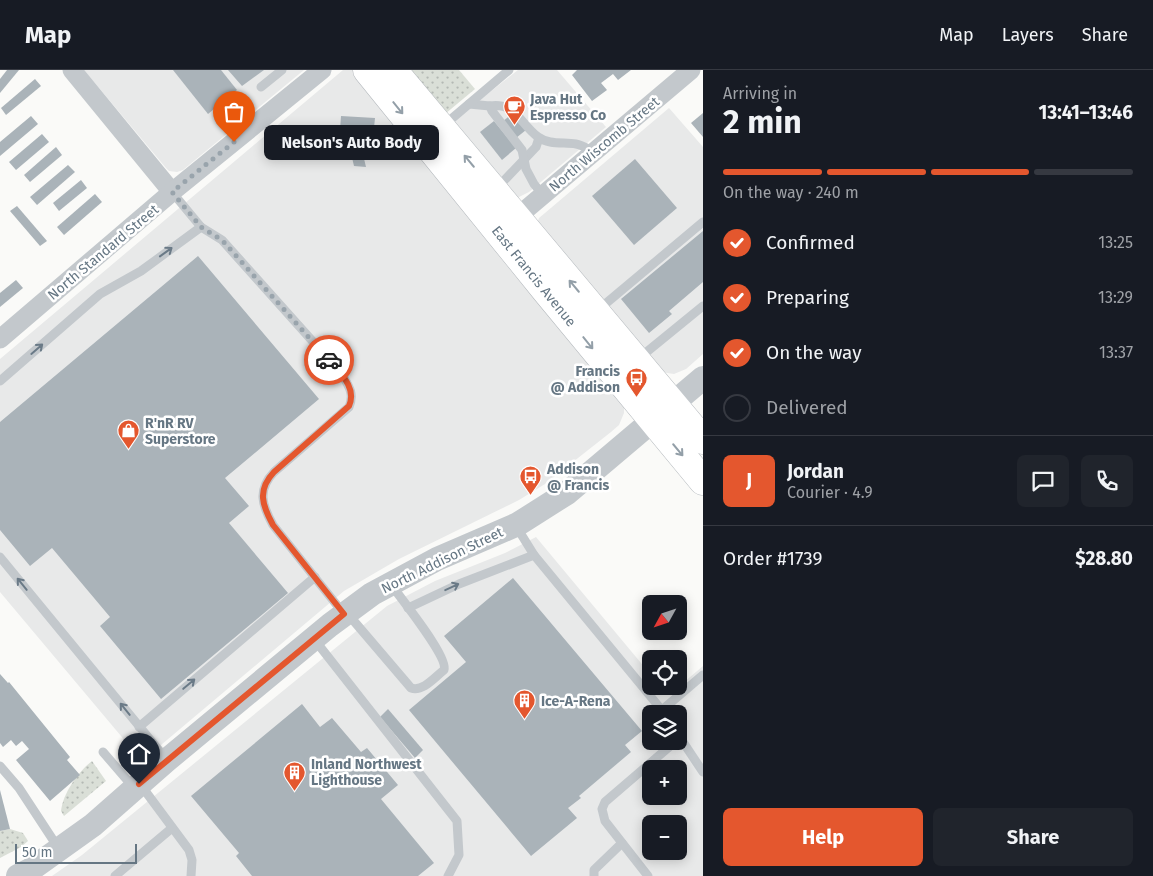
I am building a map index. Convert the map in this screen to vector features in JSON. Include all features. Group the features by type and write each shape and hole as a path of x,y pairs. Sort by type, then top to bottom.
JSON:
{"main road":[{"name":"East Francis Avenue","path":"367,70 546,291 662,412 703,440"},
{"name":"East Francis Avenue","path":"393,70 636,361 662,412 703,481"}],"street":[{"path":"72,70 172,192"},
{"name":"North Wiscomb Street","path":"517,217 691,70"},
{"name":"North Standard Street","path":"0,339 313,73"},
{"name":"North Addison Street","path":"18,876 30,870 93,825 167,760 314,638 372,594 437,559 516,525 566,493 703,378"}],"lane":[{"path":"262,87 282,70"},
{"path":"441,128 509,70"},
{"path":"469,104 500,105 509,108 539,138 554,143 578,144 594,152"},
{"path":"490,106 492,112 522,150 523,161 534,184 543,195"},
{"path":"494,191 536,147 539,138"},
{"path":"172,192 201,227 222,240 341,373 351,389 352,399 349,406 266,480 263,488 263,498 269,518 315,577 411,688 415,690 427,684 444,670 446,666 431,638 391,584"},
{"path":"596,312 703,222"},
{"path":"0,381 100,294 142,271 201,227"},
{"path":"636,361 703,306"},
{"path":"516,525 534,555 658,705"},
{"path":"408,608 459,584 534,555"},
{"path":"0,557 167,760"},
{"path":"139,727 315,577"},
{"path":"314,638 457,821 459,855 448,876"},
{"path":"672,705 703,676"},
{"path":"648,876 605,821 602,809 606,802 665,750"},
{"path":"686,750 703,772"},
{"path":"103,752 137,786 189,850 192,860 191,876"},
{"path":"0,766 19,788 60,849"},
{"path":"115,876 172,828"},
{"path":"594,876 594,870 597,865 622,843"}],"shaded area":[{"path":"84,70 304,70 183,170 177,172 169,171 166,168"},
{"path":"343,70 356,70 624,406 624,413 619,425 545,484 519,500 399,559 344,591 142,761 0,592 0,359"},
{"path":"404,70 459,70 475,89 445,114"},
{"path":"518,70 557,70 606,127 529,192 517,198 453,121"},
{"path":"669,108 703,147 703,354 686,369 674,374 661,372 537,224 539,218"},
{"path":"536,537 642,664 642,695 687,695 687,680 703,666 703,876 52,876 82,855 387,606 435,581 505,553"},
{"path":"92,761 106,781 64,816 61,811 62,804 68,790"},
{"path":"10,829 23,833 28,841 0,858 0,831"}],"building":[{"path":"7,70 19,70 0,93 0,79"},
{"path":"173,70 221,70 237,90 208,114"},
{"path":"228,70 264,70 242,86"},
{"path":"577,70 631,70 618,80 613,74 601,83 607,90 592,101 572,75"},
{"path":"35,79 41,86 6,115 1,108"},
{"path":"703,113 703,137 691,123"},
{"name":"Java Hut Espresso Co","path":"512,114 526,130 516,138 502,122"},
{"path":"31,116 38,124 0,156 0,142"},
{"path":"341,116 375,118 372,147 361,146 366,167 354,166 349,145 339,145"},
{"path":"494,121 516,148 502,160 480,132"},
{"path":"42,134 49,142 16,170 9,162"},
{"path":"56,147 62,155 30,182 24,175"},
{"path":"635,159 677,208 634,245 592,196"},
{"path":"68,165 75,172 37,205 30,197"},
{"path":"81,180 87,188 59,211 53,203"},
{"path":"95,194 102,202 64,235 57,227"},
{"path":"17,206 47,241 40,246 10,211"},
{"path":"703,231 703,282 669,311 672,314 649,333 621,299"},
{"name":"R'nR RV Superstore","path":"198,256 319,399 225,478 249,506 229,523 288,593 161,699 100,626 110,617 52,548 30,566 0,530 0,422"},
{"path":"16,280 23,288 0,307 0,293"},
{"name":"Ice-A-Rena","path":"513,578 642,731 625,745 631,752 579,796 581,798 568,808 577,818 531,856 409,710 466,662 444,636"},
{"path":"0,674 9,682 70,757 67,760 80,775 50,801 16,760 29,749 22,741 16,746 11,740 3,747 0,743"},
{"name":"Inland Northwest Lighthouse","path":"302,704 320,727 332,718 361,752 367,748 398,785 381,799 434,863 418,876 252,876 236,856 239,853 191,796"},
{"path":"388,709 423,750 415,758 380,717"},
{"path":"0,790 10,829 0,831"}],"way so far":[{"path":"234,142 172,192 201,227 222,240 329,360"}],"place":[{"name":"Java Hut Espresso Co","path":"514,126"},
{"name":"Nelson's Auto Body","path":"234,142"},
{"name":"Francis @ Addison","path":"636,398"},
{"name":"R'nR RV Superstore","path":"129,450"},
{"name":"Addison @ Francis","path":"531,496"},
{"name":"Ice-A-Rena","path":"525,720"},
{"name":"Inland Northwest Lighthouse","path":"295,791"}],"route":[{"path":"139,784 344,614 273,525 266,512 263,498 263,488 266,480 349,406 352,399 351,389 341,373 329,360"}]}
